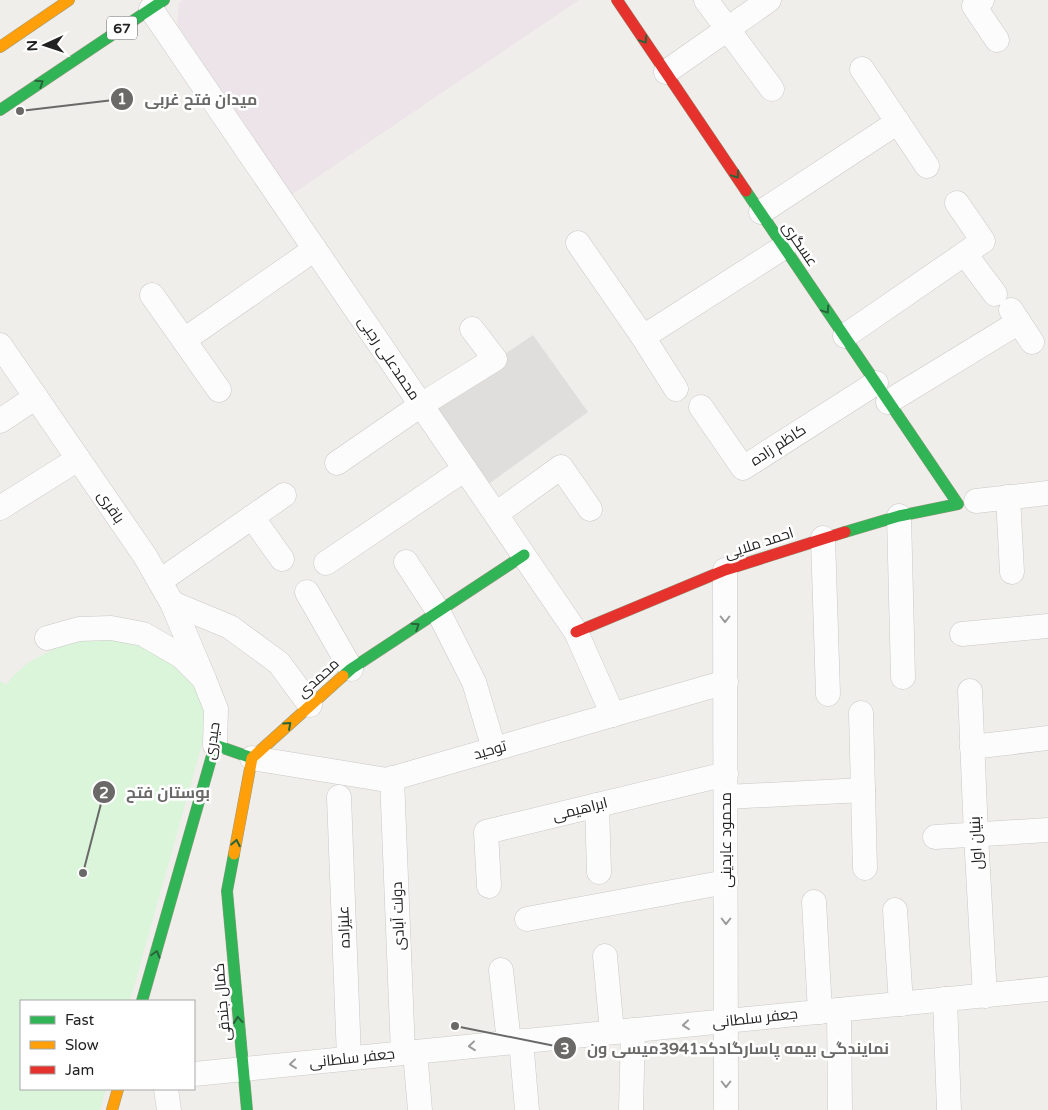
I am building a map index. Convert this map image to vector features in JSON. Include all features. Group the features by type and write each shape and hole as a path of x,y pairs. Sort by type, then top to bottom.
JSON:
{"main road":[{"path":"0,47 69,0"},
{"name":"عسگری","path":"617,0 882,392 967,503"},
{"name":"67","path":"0,110 157,4"},
{"name":"احمد ملایی","path":"576,632 725,570 898,516 967,503"},
{"name":"محمدی","path":"252,758 351,668 524,555"},
{"path":"215,745 252,758"},
{"name":"حیدری","path":"142,1000 215,745"},
{"name":"کمال جندقی","path":"247,1110 227,891 252,758"},
{"path":"112,1110 118,1090"}],"street":[{"path":"706,0 772,89"},
{"path":"666,72 770,0"},
{"path":"982,0 974,6 997,40"},
{"name":"محمدعلی رجبی","path":"157,4 315,249 576,632 613,714"},
{"path":"862,69 927,166"},
{"path":"761,212 898,122"},
{"path":"957,203 974,248 1008,308 1032,342"},
{"path":"578,243 676,389"},
{"path":"643,338 784,247"},
{"path":"844,336 974,248"},
{"path":"184,340 315,249"},
{"path":"152,294 219,390"},
{"path":"882,392 1008,308"},
{"path":"337,463 421,405 495,359 472,329"},
{"name":"باقری","path":"0,345 145,556 172,603 204,679"},
{"name":"کاظم زاده","path":"701,407 743,468 882,392"},
{"path":"0,421 36,396"},
{"path":"0,508 78,459"},
{"path":"496,514 561,467 590,509"},
{"path":"326,564 465,469"},
{"path":"967,503 1048,492"},
{"path":"160,581 284,495"},
{"path":"1008,497 1012,572"},
{"path":"898,516 902,677"},
{"path":"252,517 282,559"},
{"path":"823,538 828,694"},
{"path":"406,562 438,611 474,682 494,749"},
{"name":"محمود عابدینی","path":"725,570 726,1110"},
{"path":"307,592 351,668"},
{"path":"172,603 230,627 279,663 310,705"},
{"path":"962,634 1048,626"},
{"name":"حیدری","path":"47,638 79,629 111,628 143,634 181,656 204,679 216,709 215,745"},
{"name":"توحید","path":"252,758 387,780 726,682"},
{"name":"بنیان اول","path":"970,691 985,996"},
{"path":"861,713 865,868"},
{"path":"972,747 1048,738"},
{"name":"دولت آبادی","path":"392,778 409,1052 420,1110"},
{"name":"ابراهیمی","path":"489,886 486,832 597,805 726,786 863,790"},
{"name":"علیزاده","path":"339,797 349,1058"},
{"path":"597,805 599,872"},
{"path":"935,837 1048,830"},
{"path":"527,919 726,882"},
{"path":"814,902 830,1011 840,1110"},
{"path":"895,910 901,1004"},
{"path":"605,956 622,1031 631,1110"},
{"path":"501,970 527,1110"},
{"name":"جعفر سلطانی","path":"195,1074 1048,989"},
{"path":"945,1000 949,1110"},
{"path":"166,1090 169,1110"}],"shaded area":[{"path":"183,0 579,0 291,195 177,24 179,3"},
{"path":"533,335 588,412 486,486 431,404"}],"green space":[{"path":"88,636 125,638 179,665 196,688 205,710 202,744 130,1000 20,1000 20,1090 106,1090 100,1110 0,1110 0,681 6,685 29,662 62,645"}],"traffic: fast":[{"path":"0,110 164,0"},
{"path":"746,191 958,504 899,516 845,532"},
{"path":"343,676 524,555"},
{"path":"142,1000 215,745 252,758"},
{"path":"234,854 227,891 247,1110"}],"traffic: slow":[{"path":"0,47 69,0"},
{"path":"234,854 252,758 343,676"},
{"path":"112,1110 118,1090"}],"traffic: jam":[{"path":"617,0 746,191"},
{"path":"576,632 725,570 845,532"}],"place":[{"name":"میدان فتح غربی","path":"20,111"},
{"name":"بوستان فتح","path":"83,873"},
{"name":"نمایندگی بیمه پاسارگادکد3941میسی ون","path":"455,1026"}]}
